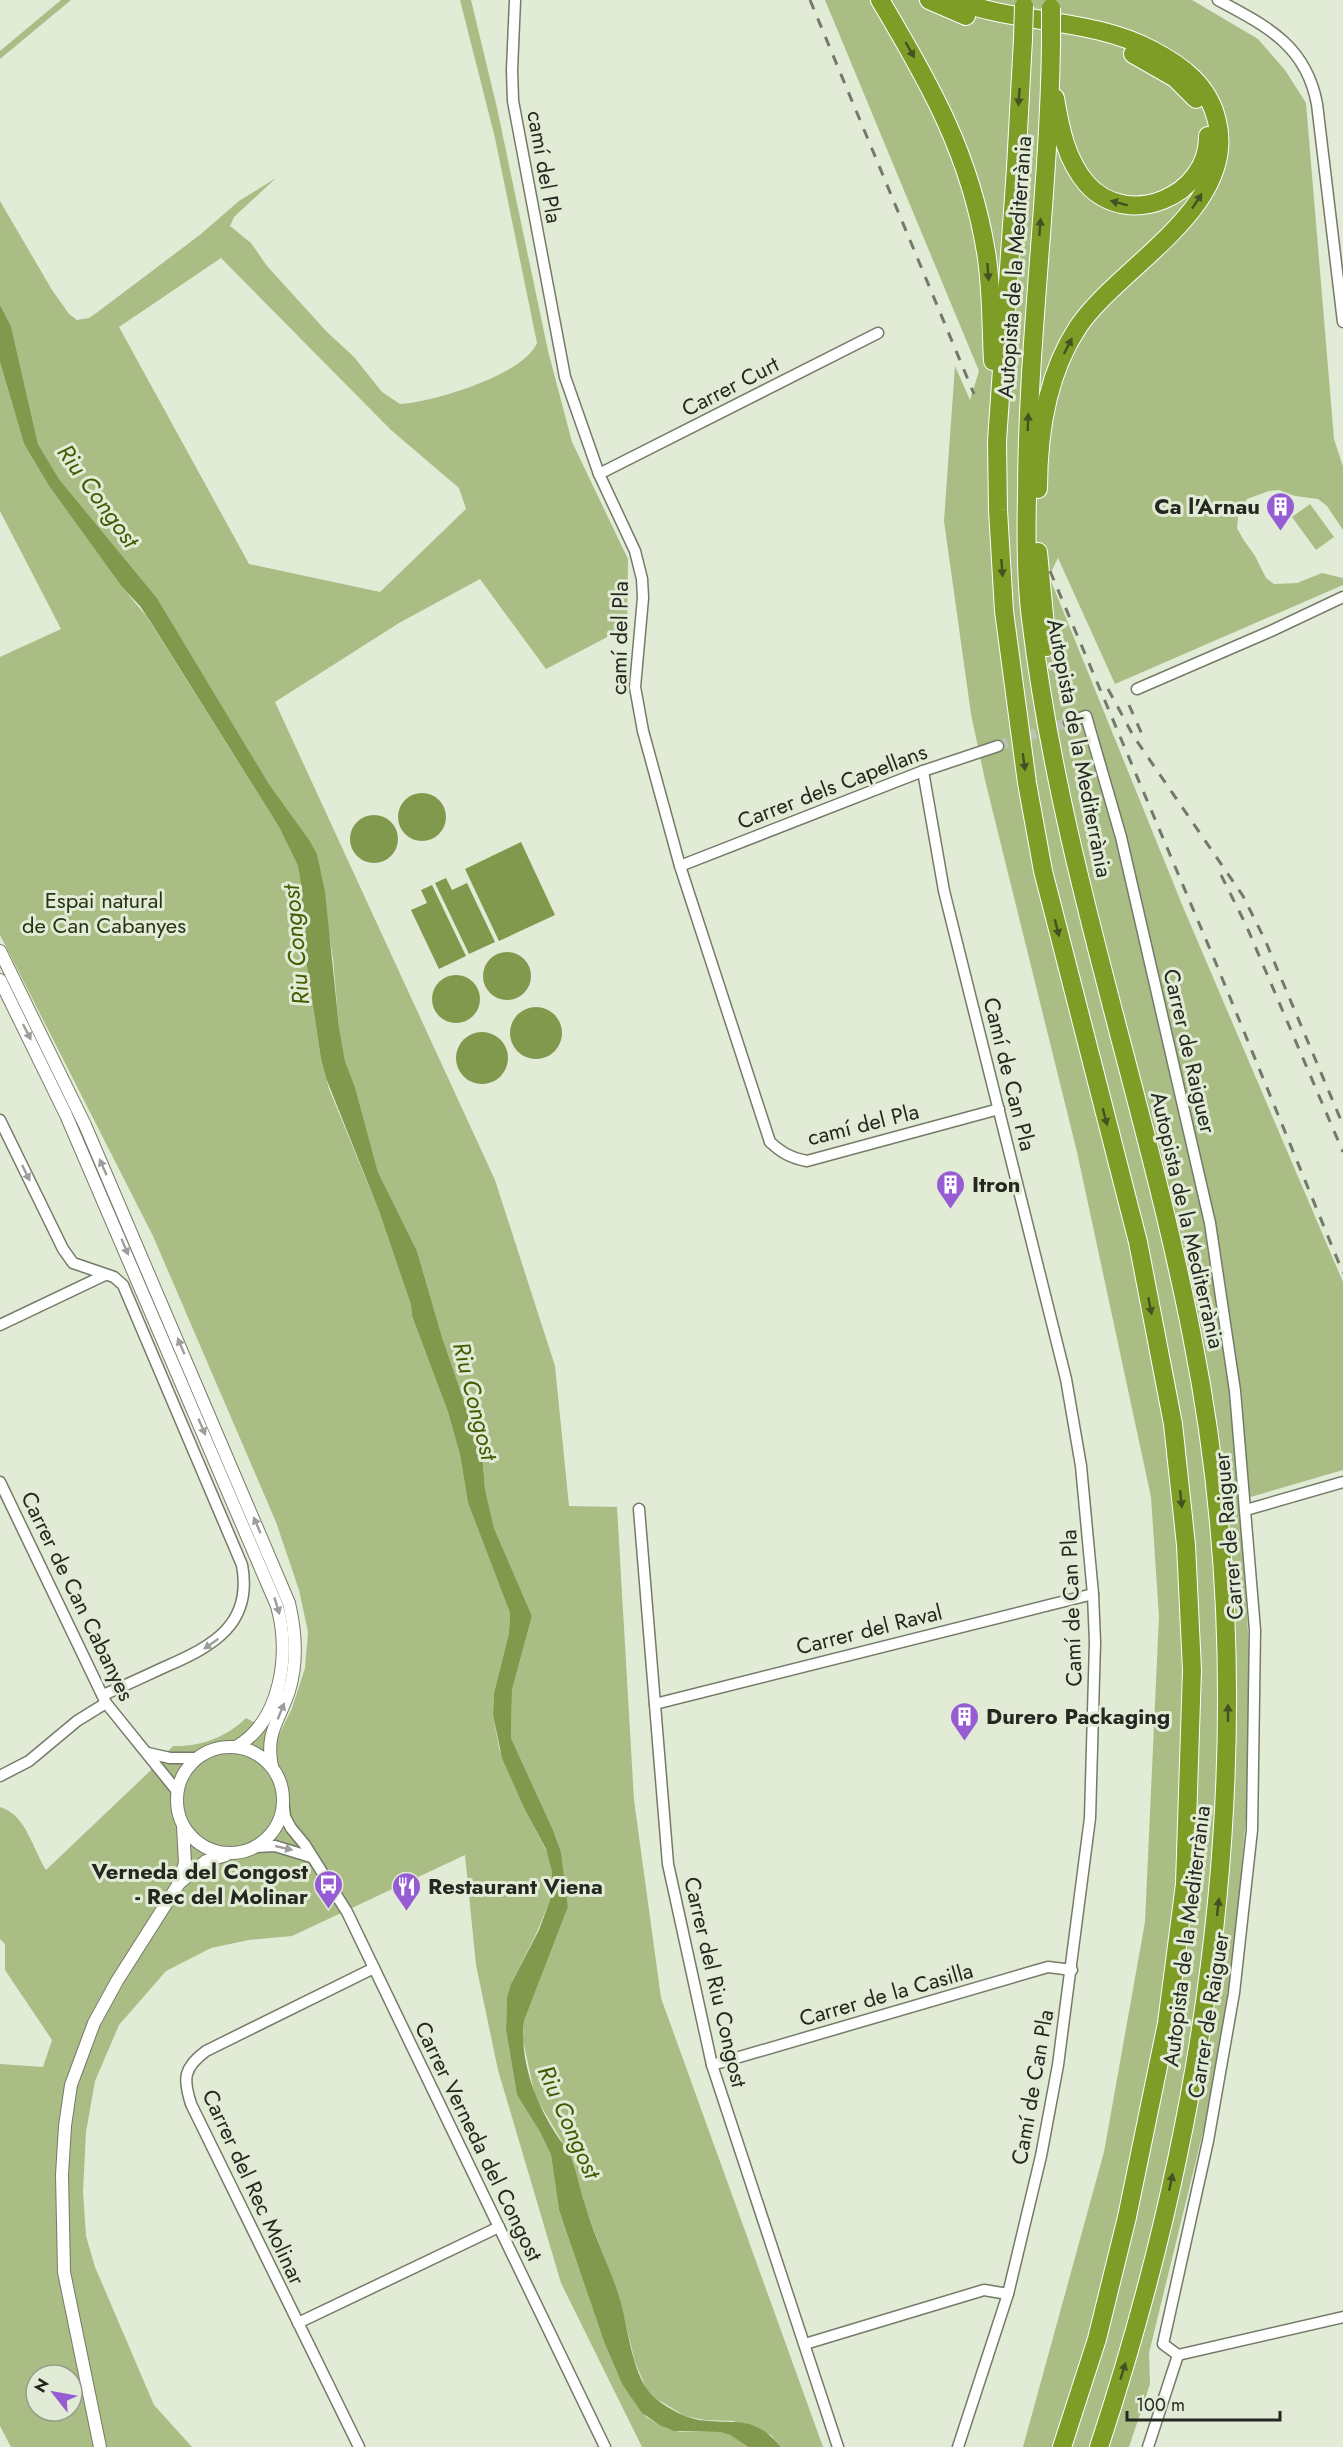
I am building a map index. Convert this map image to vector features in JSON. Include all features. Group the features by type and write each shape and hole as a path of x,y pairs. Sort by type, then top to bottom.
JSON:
{"highway":[{"path":"880,0 941,106 959,148 976,203 987,260 997,441"},
{"path":"928,0 957,14 980,20 1114,47 1144,60 1175,78 1192,94 1203,110 1206,120 1208,148 1195,176 1175,194 1155,203 1127,205 1098,195 1085,183 1071,160 1061,128 1050,73"},
{"path":"954,0 982,9 1101,31 1150,49 1175,63 1200,84 1214,106 1219,126 1218,158 1207,185 1175,229 1106,295 1079,326 1060,360 1048,398 1041,445 1037,540 1056,772"},
{"name":"Autopista de la Mediterrània","path":"1024,3 1016,168 997,441 998,510 1004,611 1027,783 1043,871 1138,1242 1173,1424 1186,1545 1192,1670 1185,1884 1167,2023 1127,2217 1097,2339 1062,2447"},
{"name":"Autopista de la Mediterrània","path":"1051,4 1050,73 1030,381 1026,542 1031,621 1056,772 1085,904 1160,1186 1194,1344 1217,1501 1228,1660 1225,1817 1219,1900 1202,2029 1188,2107 1150,2274 1099,2447"}],"street":[{"name":"camí del Pla","path":"515,0 512,87 533,211 566,377 600,474 635,551 641,573 643,598 635,687 643,731 680,866 770,1142 781,1152 794,1159 807,1161 999,1109"},
{"path":"1218,0 1268,27 1281,37 1297,56 1311,80 1317,104 1343,322"},
{"name":"Carrer Curt","path":"600,474 878,333"},
{"path":"1137,689 1343,597"},
{"name":"Carrer de Raiguer","path":"1069,722 1086,716 1120,837 1210,1223 1235,1391 1255,1630 1252,1830 1234,1993 1209,2141 1164,2344 1178,2355"},
{"name":"Carrer dels Capellans","path":"680,866 923,771 998,746"},
{"name":"Camí de Can Pla","path":"923,771 944,891 1075,1426 1085,1500 1095,1642 1090,1818 1058,2065 1041,2156 1008,2294 958,2447"},
{"path":"0,951 85,1125 289,1603 296,1638 294,1669 288,1693 269,1743 272,1767 282,1788 284,1799 282,1814 276,1827 256,1847"},
{"path":"0,980 66,1115 277,1606 283,1633 283,1652 282,1666 273,1701 257,1730 236,1747"},
{"path":"0,1120 63,1250 74,1263 118,1280 123,1285 242,1565 244,1584 243,1598 231,1624 210,1646 105,1699 29,1761 0,1776"},
{"path":"0,1325 105,1275"},
{"name":"Carrer de Can Cabanyes","path":"0,1482 105,1699 177,1791"},
{"path":"1245,1510 1343,1482"},
{"name":"Carrer del Riu Congost","path":"639,1509 668,1864 712,2065 838,2447"},
{"name":"Carrer del Raval","path":"655,1704 1093,1594"},
{"path":"231,1854 216,1852 191,1838 178,1815 177,1791 180,1779 196,1758 222,1747 250,1750 272,1767"},
{"path":"148,1753 170,1758 196,1758"},
{"name":"Carrer Verneda del Congost","path":"284,1799 285,1817 347,1912 605,2447"},
{"path":"100,2447 64,2272 62,2175 65,2126 71,2085 94,2023 117,1981 178,1885 186,1863 183,1826"},
{"path":"178,1885 206,1861 256,1847 275,1846 311,1857"},
{"name":"Carrer de la Casilla","path":"712,2065 1048,1967 1072,1970"},
{"name":"Carrer del Rec Molinar","path":"358,2447 191,2104 185,2087 186,2075 195,2059 206,2051 374,1968"},
{"path":"298,2323 499,2227"},
{"path":"805,2344 984,2290 1008,2294"},
{"path":"1148,2447 1178,2355 1343,2317"}],"green space":[{"path":"61,0 71,0 0,59 0,51"},
{"path":"460,0 471,0 497,108 548,351 572,442 628,559 627,637 615,633 546,669 480,579 399,623 275,702 495,1180 555,1366 569,1506 617,1507 634,1800 661,1998 823,2447 781,2447 771,2435 733,2421 705,2420 685,2416 647,2390 635,2362 619,2296 587,2212 572,2158 535,2096 523,2040 524,2021 568,1907 561,1852 511,1738 512,1690 532,1616 494,1528 485,1489 482,1453 442,1337 417,1251 378,1172 355,1087 345,1061 317,854 269,784 157,598 59,479 38,444 11,326 0,305 0,201 52,290 69,314 77,320 89,318 99,311 201,234 239,201 276,178 234,217 230,226 251,243 267,266 327,332 354,357 382,392 400,404 434,398 476,385 515,366 529,355 537,343 495,138","holes":["221,258 391,430 459,488 466,509 380,592 249,564 119,327"]},
{"path":"825,0 1192,0 1258,39 1285,70 1306,103 1334,439 1343,467 1343,530 1327,506 1318,499 1295,496 1279,490 1247,499 1238,517 1237,528 1266,578 1274,584 1297,583 1322,573 1343,578 1343,585 1115,684 1058,558 1049,576 1183,907 1343,1282 1343,1470 1240,1500 1249,1649 1247,1806 1234,1955 1208,2111 1149,2353 1150,2384 1129,2447 1023,2447 1104,2152 1145,1922 1159,1617 1151,1497 1077,1152 985,780 971,714 944,521 955,366 970,400 979,371"},
{"name":"Espai natural de Can Cabanyes","path":"0,362 24,444 49,486 122,587 147,617 279,827 298,866 302,885 302,933 321,1059 329,1089 379,1211 411,1305 412,1316 448,1412 460,1455 468,1503 510,1613 509,1633 494,1693 493,1715 499,1748 525,1810 547,1852 552,1872 549,1903 507,1997 506,2030 517,2095 551,2155 559,2210 604,2342 622,2384 646,2417 665,2428 680,2432 720,2432 730,2435 748,2447 642,2447 561,2283 498,2070 476,1965 465,1855 292,1936 249,1940 211,1948 166,1971 119,2025 95,2081 86,2132 83,2191 86,2236 95,2267 154,2405 192,2447 11,2447 0,2426 0,2064 43,2067 52,2040 5,1970 5,1944 0,1939 0,1807 9,1811 23,1825 46,1870 149,1772 173,1746 193,1745 213,1740 239,1725 246,1718 279,1735 292,1708 305,1668 308,1632 299,1590 276,1522 153,1236 0,935 0,657 61,629 0,511"},
{"path":"1310,504 1334,537 1316,550 1292,517"}],"shaded area":[{"path":"0,305 11,326 38,444 59,479 157,598 269,784 317,854 325,892 339,1027 345,1061 355,1087 378,1172 417,1251 442,1337 482,1453 485,1489 494,1528 532,1616 512,1690 511,1738 561,1852 568,1907 524,2021 524,2052 537,2099 571,2156 585,2205 619,2296 635,2362 645,2386 667,2407 680,2414 699,2420 753,2425 781,2447 748,2447 730,2435 720,2432 674,2431 661,2426 642,2413 622,2384 604,2342 559,2210 551,2155 517,2095 506,2030 507,1997 511,1984 539,1930 552,1889 552,1872 546,1849 525,1810 502,1758 493,1715 494,1693 509,1633 510,1613 468,1503 460,1455 448,1412 412,1316 411,1305 379,1211 326,1078 321,1059 302,933 302,889 298,866 279,827 150,621 140,606 122,587 49,486 24,444 0,362"},
{"path":"422,793 439,800 446,817 439,834 422,841 405,834 398,817 405,800"},
{"path":"374,815 391,822 398,839 391,856 374,863 357,856 350,839 357,822"},
{"path":"521,842 555,915 499,941 465,869"},
{"path":"446,878 452,890 467,883 495,942 469,954 435,883"},
{"path":"432,885 466,956 439,969 411,910 427,903 421,890"},
{"path":"502,952 512,952 524,959 531,971 531,981 524,993 512,1000 502,1000 487,989 483,981 483,971 494,956"},
{"path":"451,975 461,975 473,982 480,994 480,1004 473,1016 461,1023 451,1023 436,1012 432,1004 432,994 443,979"},
{"path":"536,1007 550,1011 558,1019 562,1033 558,1047 550,1055 536,1059 522,1055 514,1047 510,1033 514,1019 522,1011"},
{"path":"477,1032 487,1032 496,1036 504,1044 508,1058 504,1072 496,1080 487,1084 477,1084 468,1080 460,1072 456,1063 456,1053 460,1044 468,1036"}],"tunnel":[{"path":"998,746 1069,722"}],"railway":[{"path":"810,0 974,394"},
{"path":"1050,571 1215,961 1343,1273"},
{"path":"1108,689 1134,737 1243,896 1265,940 1343,1125"},
{"path":"1129,705 1145,741"},
{"path":"1221,875 1246,925 1343,1152"}],"place":[{"name":"Ca l'Arnau","path":"1281,532"},
{"name":"Itron","path":"951,1210"},
{"name":"Durero Packaging","path":"965,1742"},
{"name":"Verneda del Congost - Rec del Molinar","path":"329,1910"},
{"name":"Restaurant Viena","path":"407,1912"}],"water label":[{"name":"Riu Congost","path":"98,496"},
{"name":"Riu Congost","path":"296,945"},
{"name":"Riu Congost","path":"475,1401"},
{"name":"Riu Congost","path":"569,2122"}]}
